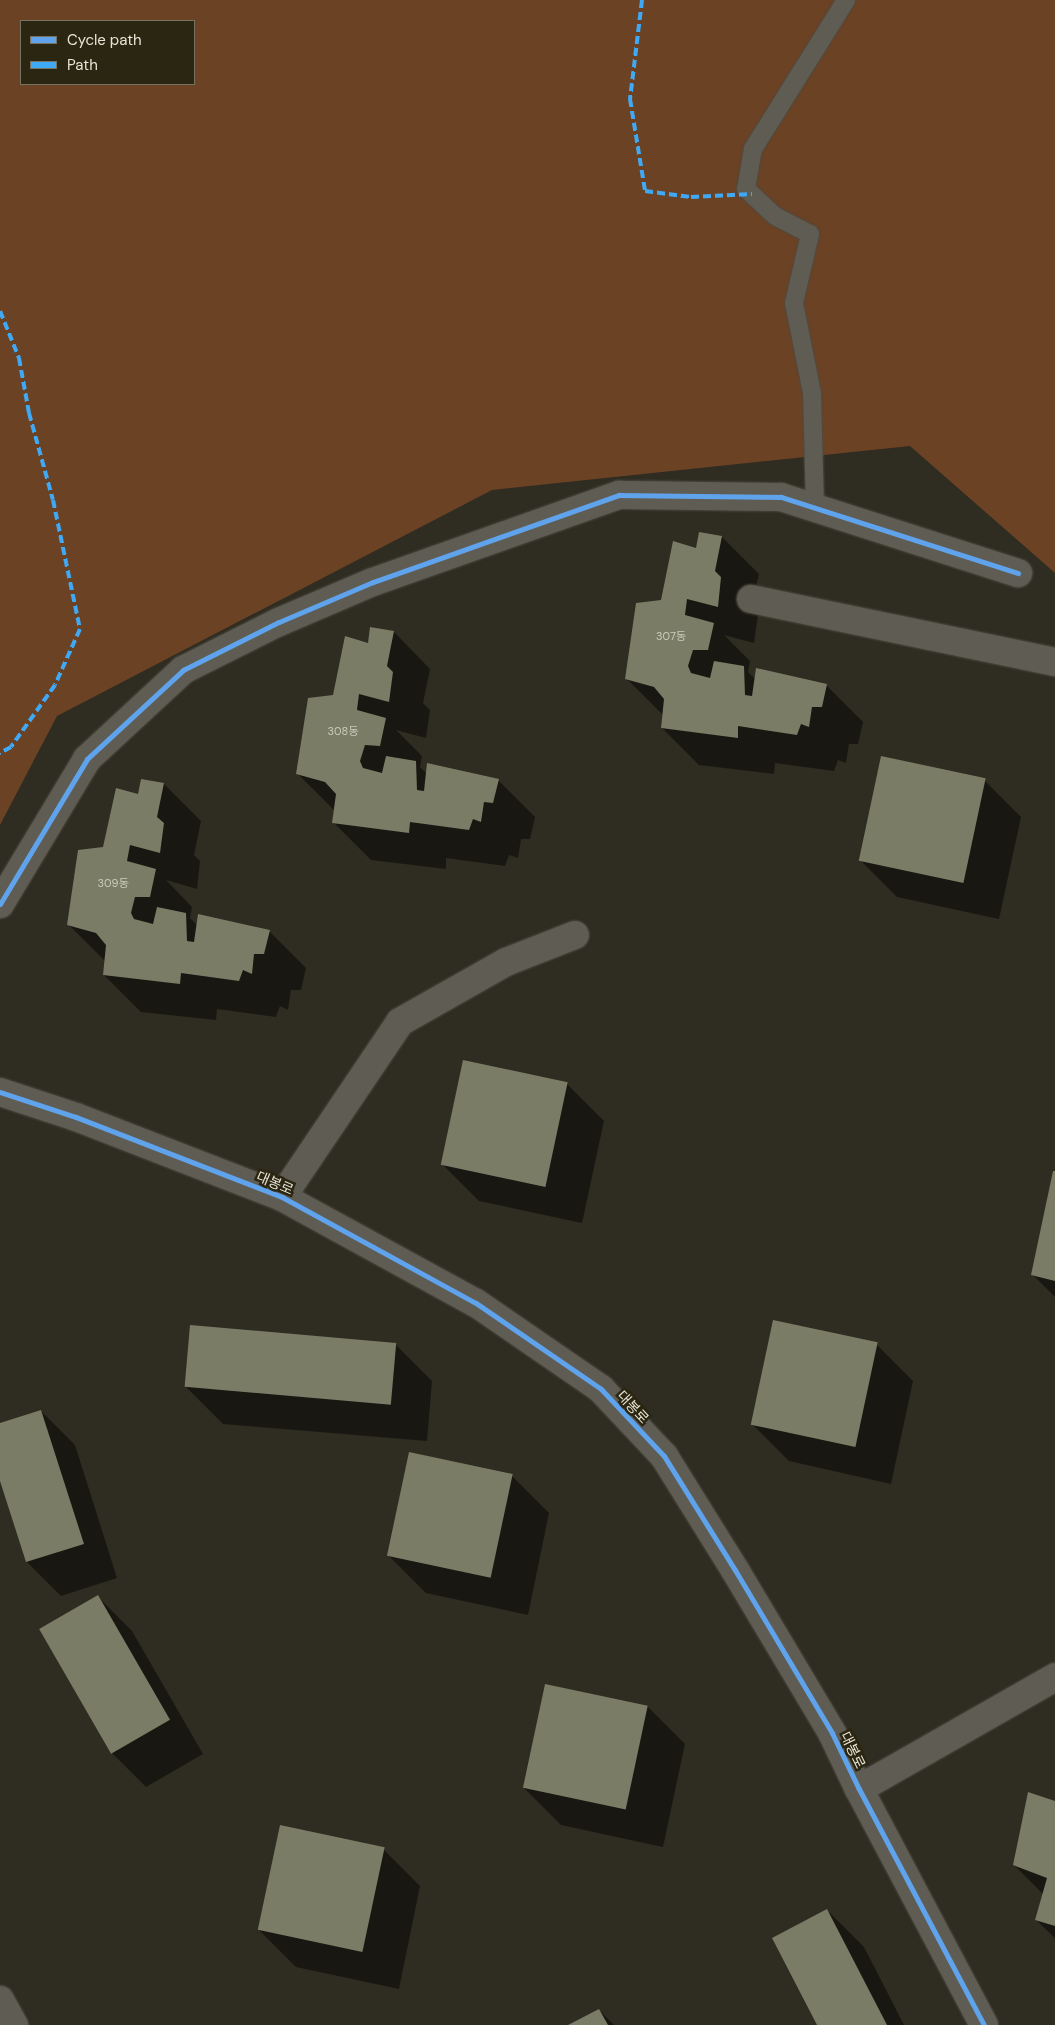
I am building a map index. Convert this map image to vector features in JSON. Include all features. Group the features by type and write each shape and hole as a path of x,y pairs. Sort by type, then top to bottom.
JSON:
{"street":[{"path":"0,904 87,759 183,670 279,622 373,582 619,495 781,497 1018,573"},
{"path":"751,599 1055,662"},
{"path":"282,1197 400,1022 506,962 575,935"},
{"name":"대봉로","path":"0,1092 76,1116 282,1197 476,1303 601,1390 664,1456 832,1733 859,1789 984,2025"},
{"path":"859,1789 1055,1677"},
{"path":"0,2000 14,2025"}],"lane":[{"path":"815,508 812,394 794,303 810,234 775,216 746,189 753,149 846,0"}],"shaded area":[{"path":"0,0 1055,0 1055,573 910,446 492,490 57,716 0,825"}],"building":[{"path":"699,532 722,536 715,571 721,577 718,607 687,599 685,615 714,623 708,650 693,650 688,666 691,673 710,678 714,661 744,666 745,695 752,696 756,668 827,684 822,707 812,707 809,727 801,724 797,735 738,726 738,738 661,728 664,699 654,687 625,679 636,603 661,600 673,541 696,548"},
{"path":"370,627 394,631 387,666 393,672 389,702 359,694 357,710 386,718 380,746 365,745 360,761 363,768 382,773 386,756 416,761 417,790 424,791 427,763 499,779 493,803 484,802 481,822 473,819 469,830 410,822 409,833 332,823 336,794 325,782 296,774 308,698 333,695 345,636 368,643"},
{"path":"881,756 986,778 963,883 859,861"},
{"path":"141,779 164,783 157,817 164,823 160,853 130,845 127,861 156,869 150,897 135,897 131,913 134,919 153,924 157,907 186,913 187,941 194,942 198,914 270,930 264,954 254,954 252,974 243,970 239,981 181,973 180,984 103,975 106,945 96,933 67,925 78,850 103,847 116,788 138,794"},
{"path":"463,1060 568,1082 545,1187 441,1165"},
{"path":"1053,1171 1055,1171 1055,1281 1031,1275"},
{"path":"773,1320 878,1342 855,1447 751,1425"},
{"path":"190,1325 396,1343 391,1405 185,1387"},
{"path":"41,1410 84,1544 26,1562 0,1481 0,1423"},
{"path":"409,1452 513,1474 491,1578 387,1556"},
{"path":"98,1595 170,1720 111,1754 39,1629"},
{"path":"545,1684 648,1706 626,1810 523,1788"},
{"path":"1028,1792 1055,1801 1055,1926 1035,1920 1047,1878 1013,1865"},
{"path":"280,1825 385,1847 362,1952 258,1930"},
{"path":"827,1909 887,2025 817,2025 772,1938"},
{"path":"599,2009 608,2025 568,2025"}],"marked path":[{"path":"642,0 630,99 645,191 691,197 752,194"},
{"path":"0,311 19,358 29,413 53,500 80,629 55,685 11,747 0,753"}],"cycle path":[{"path":"0,904 87,759 183,670 279,622 373,582 619,495 781,497 1018,573"},
{"path":"0,1092 76,1117 282,1197 476,1303 601,1389 664,1456 735,1570 832,1733 859,1789 984,2025"}]}
